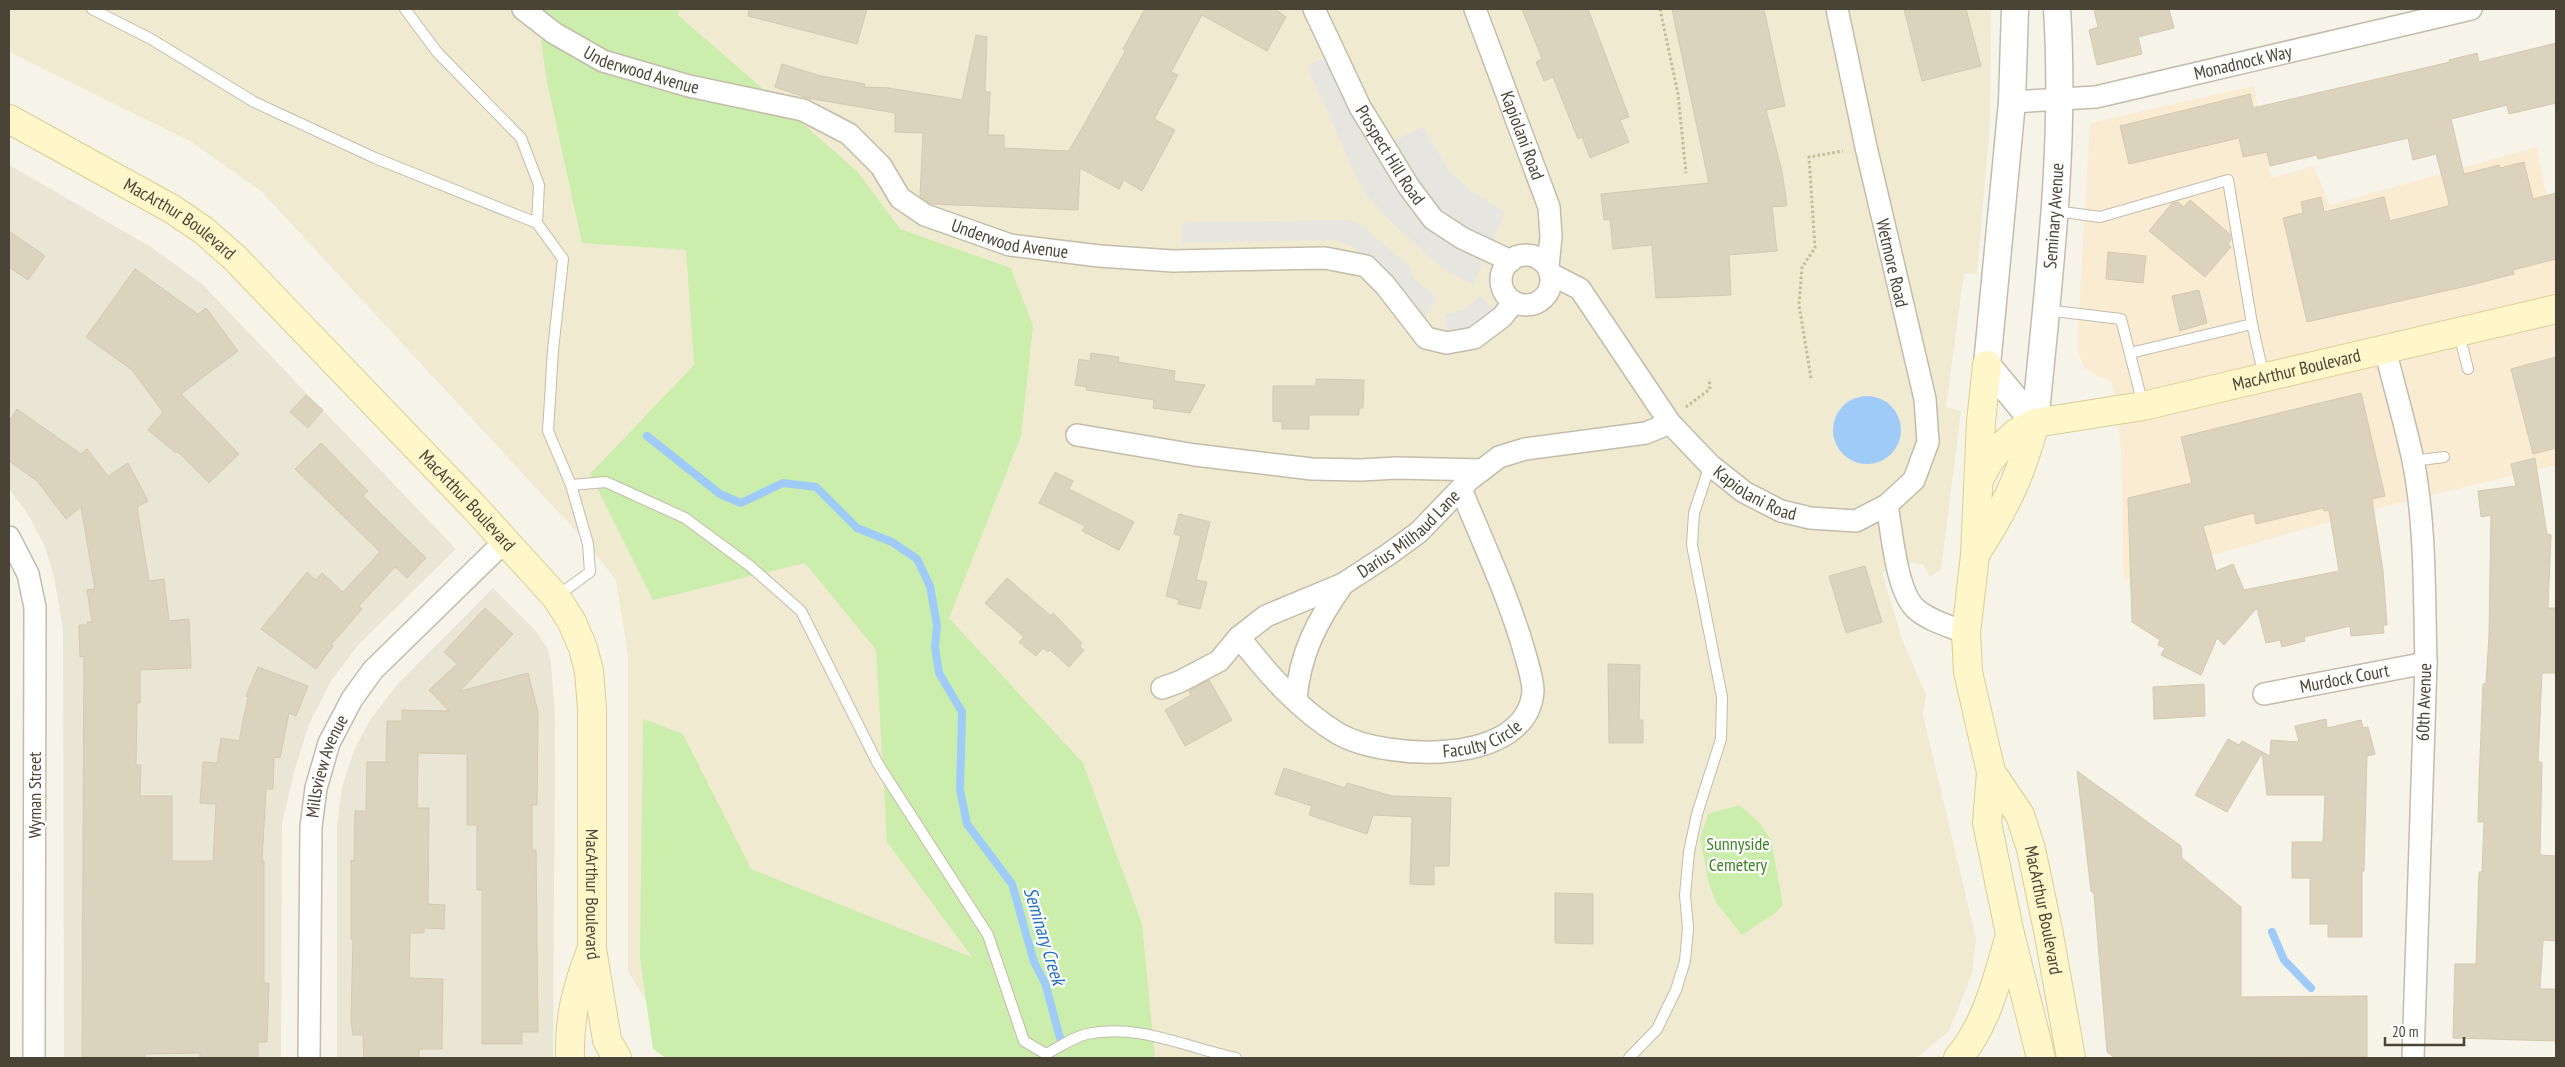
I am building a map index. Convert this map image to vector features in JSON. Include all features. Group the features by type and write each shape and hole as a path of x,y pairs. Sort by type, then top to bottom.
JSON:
{"main road":[{"name":"MacArthur Boulevard","path":"9,118 172,209 203,230 235,258 556,597 572,622 589,671 593,748 592,949 607,1040 617,1058"},
{"name":"MacArthur Boulevard","path":"1979,481 1999,449 2016,433 2035,423 2143,406 2556,309"},
{"name":"MacArthur Boulevard","path":"1987,365 1981,422 1975,555 1966,632 1968,672 1991,772 1986,823 2010,934 2041,1058"},
{"name":"MacArthur Boulevard","path":"1975,555 2002,513 2015,487 2035,423"},
{"name":"MacArthur Boulevard","path":"1991,772 2020,815 2031,849 2050,935 2071,1058"},
{"path":"1958,1058 1974,1032 1990,999 2010,934"},
{"path":"570,1058 571,1014 577,986 592,949"}],"street":[{"name":"Underwood Avenue","path":"523,9 554,33 603,62 672,82 803,110 849,134 881,166 900,198 924,215 1010,245 1099,256 1173,261 1325,258 1366,266 1385,285 1426,338 1447,343 1474,338 1502,317 1514,302"},
{"name":"Prospect Hill Road","path":"1314,9 1360,106 1409,187 1433,219 1462,238 1511,261"},
{"name":"Kapiolani Road","path":"1475,9 1548,206 1551,236 1550,271 1580,289 1710,465 1744,492 1781,511 1810,518 1856,521 1887,505"},
{"name":"Wetmore Road","path":"1837,9 1866,148 1924,399 1928,442 1914,480 1887,505"},
{"path":"2016,9 2012,102 1987,365 2035,423"},
{"name":"Seminary Avenue","path":"2035,423 2055,211 2059,101 2057,9"},
{"name":"Monadnock Way","path":"2012,102 2059,101 2096,97 2471,9"},
{"path":"1524,255 1538,257 1550,271 1549,291 1538,303 1522,305 1514,302 1508,298 1501,283 1502,274 1511,261 1524,255"},
{"name":"60th Avenue","path":"2385,349 2413,461 2420,524 2426,663 2413,1058"},
{"name":"Darius Milhaud Lane","path":"1162,688 1179,682 1219,661 1239,637 1266,616 1343,584 1419,532 1460,488 1499,457 1525,449 1646,433 1676,417"},
{"path":"1077,435 1194,455 1312,469 1482,470"},
{"name":"Faculty Circle","path":"1239,637 1263,667 1317,720 1341,735 1389,751 1422,752 1496,742 1523,722 1533,691 1528,663 1501,586 1460,488"},
{"path":"1887,505 1906,594 1916,609 1931,619 1966,632"},
{"name":"Wyman Street","path":"9,537 28,574 35,607 34,1058"},
{"name":"Millsview Avenue","path":"309,1058 311,827 316,788 329,743 352,699 373,670 505,541"},
{"path":"1296,699 1298,672 1309,642 1323,612 1343,584"},
{"name":"Murdock Court","path":"2264,694 2426,663"}],"lane":[{"path":"92,9 151,39 254,102 375,158 537,223 563,259 553,350 548,431 571,485 588,544 590,572 556,597"},
{"path":"405,9 437,52 521,138 539,185 537,223"},
{"path":"2055,211 2100,217 2228,180 2252,324 2264,377"},
{"path":"2045,310 2122,319 2143,406"},
{"path":"2130,352 2252,324"},
{"path":"2458,332 2468,369"},
{"path":"2413,461 2444,456"},
{"path":"1629,1058 1657,1029 1676,990 1685,961 1688,928 1685,895 1689,852 1697,814 1721,739 1722,697 1692,545 1694,513 1710,465"},
{"path":"571,485 606,482 685,518 750,566 801,610 878,764 988,935 1024,1041 1046,1054 1086,1034 1123,1032 1173,1040 1236,1058"}],"path":[{"path":"1660,9 1678,94 1686,173"},
{"path":"1811,378 1799,305 1802,267 1815,248 1808,157 1866,148"},
{"path":"1676,417 1710,389 1709,378"}],"shaded area":[{"path":"9,9 1991,9 1990,123 1977,274 1964,273 1946,407 1961,411 1941,569 1930,577 1923,564 1918,565 1914,562 1882,572 1902,639 1926,695 1923,715 1976,939 1972,974 1949,1031 1916,1058 693,1058 671,1043 628,971 628,655 616,580 588,544 261,191 190,141 9,52"},
{"path":"1326,57 1372,151 1423,127 1450,172 1472,192 1505,212 1473,285 1439,265 1393,224 1363,191 1307,66"},
{"path":"2254,86 2271,178 2314,166 2330,205 2537,147 2556,248 2556,333 2554,348 2556,356 2556,465 2386,506 2124,580 2121,445 2112,382 2085,369 2077,350 2090,123"},
{"path":"9,165 151,247 202,284 456,549 359,644 331,681 309,724 294,772 282,824 281,1058 64,1058 63,630 54,577 45,547 29,516 9,489"},
{"path":"1351,220 1366,229 1410,267 1413,278 1437,298 1423,320 1356,248 1335,240 1181,243 1183,222"},
{"path":"1480,296 1497,312 1474,331 1445,339 1445,315 1464,310"},
{"path":"493,588 535,630 547,648 551,662 555,719 553,1058 337,1058 337,826 342,787 354,750 370,720 396,686"}],"green space":[{"path":"537,9 679,9 678,15 858,172 900,229 1011,268 1033,326 1021,436 949,618 1083,763 1142,924 1155,1058 666,1058 653,1049 640,958 643,719 683,734 751,869 972,957 887,842 876,650 805,563 653,600 590,474 694,365 686,250 582,243 546,77"},
{"name":"Sunnyside Cemetery","path":"1739,805 1759,822 1771,840 1783,905 1774,914 1742,935 1717,904 1709,884 1700,839 1708,814"}],"water":[{"path":"1867,396 1880,399 1891,406 1898,417 1901,430 1898,443 1891,454 1880,461 1867,464 1854,461 1843,454 1836,443 1833,430 1836,417 1843,406 1854,399"}],"building":[{"path":"749,9 867,9 857,44 748,16"},
{"path":"1145,9 1275,9 1286,17 1267,51 1202,15 1171,72 1178,75 1154,119 1175,130 1142,191 1124,180 1119,189 1080,168 1078,210 931,204 920,196 923,133 895,132 895,113 807,98 775,87 782,64 821,76 865,84 864,87 889,88 962,100 976,35 987,37 985,92 990,92 988,135 1004,135 1004,148 1069,151 1126,50 1123,49"},
{"path":"1522,9 1588,9 1629,117 1620,120 1629,142 1590,158 1582,137 1578,139 1553,77 1544,81 1536,62 1542,59"},
{"path":"1672,9 1764,9 1785,106 1766,110 1782,171 1787,206 1772,207 1777,251 1729,255 1731,295 1656,298 1652,245 1613,249 1610,219 1604,220 1601,194 1709,183"},
{"path":"1904,9 1966,9 1981,66 1922,81"},
{"path":"2094,9 2169,9 2174,28 2138,37 2142,54 2097,65 2089,30 2098,27"},
{"path":"2556,43 2556,103 2509,114 2507,105 2451,119 2464,174 2499,165 2500,168 2524,162 2533,199 2556,193 2556,259 2513,270 2514,274 2467,286 2307,322 2283,218 2303,213 2301,202 2321,197 2324,212 2384,197 2390,221 2448,206 2449,203 2436,154 2413,160 2408,138 2318,159 2317,155 2270,166 2267,152 2243,157 2239,138 2129,164 2120,126 2250,94 2253,108 2450,62 2449,60 2477,53 2479,62"},
{"path":"2190,200 2230,234 2231,240 2228,244 2231,247 2205,277 2149,231 2172,203 2178,202 2184,207"},
{"path":"9,231 45,256 28,280 9,267"},
{"path":"2108,252 2146,256 2143,283 2106,279"},
{"path":"135,269 198,314 206,308 238,351 181,394 239,454 209,483 178,452 176,453 148,430 163,412 132,370 86,337"},
{"path":"2199,290 2207,323 2180,331 2172,296"},
{"path":"1091,353 1119,357 1118,362 1175,371 1174,381 1205,385 1190,413 1153,408 1154,400 1086,390 1087,387 1075,385 1079,359 1090,361"},
{"path":"2556,357 2556,448 2533,454 2511,369"},
{"path":"1316,379 1364,380 1363,408 1359,408 1359,415 1309,415 1309,429 1282,429 1282,422 1273,421 1273,386 1316,386"},
{"path":"2361,393 2385,496 2372,499 2383,571 2387,625 2383,625 2384,633 2351,636 2350,626 2304,637 2305,641 2282,647 2280,640 2266,643 2257,608 2224,645 2217,638 2201,675 2161,655 2165,648 2158,645 2160,640 2132,622 2128,498 2192,483 2181,437","holes":["2323,508 2324,511 2329,510 2339,571 2244,590 2233,564 2216,571 2203,526 2254,513 2256,524"]},
{"path":"306,395 323,410 308,428 290,412"},
{"path":"17,409 81,454 87,449 108,476 128,463 148,501 137,507 149,581 164,579 169,621 189,619 191,668 140,670 140,703 137,703 136,765 141,765 140,796 172,796 172,861 213,861 216,804 200,803 203,762 217,763 221,738 239,741 248,697 246,696 258,667 308,686 296,716 289,713 280,758 274,757 273,789 266,789 262,861 264,861 264,983 269,983 267,1042 258,1042 258,1058 200,1058 200,1053 145,1054 145,1058 82,1058 84,656 80,657 79,625 88,625 87,622 92,622 87,590 95,589 81,507 66,519 37,481 9,461 9,421"},
{"path":"321,443 368,491 363,496 426,558 407,578 395,567 359,606 362,609 331,645 333,646 316,669 261,629 307,572 316,580 322,573 343,592 380,552 295,469"},
{"path":"2535,458 2547,534 2551,535 2548,608 2556,608 2556,673 2542,673 2538,762 2542,762 2540,855 2556,856 2556,941 2543,940 2540,989 2556,989 2556,1041 2453,1038 2455,964 2476,964 2479,872 2482,872 2484,822 2478,822 2479,782 2483,684 2486,684 2489,635 2491,515 2481,517 2478,491 2516,486 2511,464"},
{"path":"1055,472 1073,481 1069,489 1134,522 1119,550 1082,531 1085,526 1039,503"},
{"path":"1179,514 1210,522 1196,580 1207,582 1200,609 1178,604 1179,600 1166,596 1181,536 1174,534"},
{"path":"1865,566 1882,622 1846,633 1829,576"},
{"path":"1007,578 1051,616 1053,613 1082,643 1080,646 1084,650 1069,667 1050,650 1048,652 1043,648 1036,656 1019,642 1024,637 985,603"},
{"path":"485,608 513,634 460,691 528,673 538,712 537,805 532,805 532,850 536,850 538,1032 522,1032 522,1044 482,1044 482,890 477,890 477,825 467,825 467,754 418,753 417,808 429,808 428,904 445,905 444,929 424,928 424,933 410,933 409,978 443,979 442,1049 419,1049 419,1058 364,1058 363,1035 353,1035 351,1020 353,939 351,939 351,860 354,861 355,811 366,811 367,762 386,762 387,721 402,721 402,710 449,711 429,690 457,664 444,652"},
{"path":"1608,664 1640,665 1639,720 1643,720 1643,743 1609,743"},
{"path":"1209,680 1232,720 1185,746 1165,710 1191,695 1189,691"},
{"path":"2204,684 2205,716 2154,719 2153,687"},
{"path":"2326,719 2327,728 2361,720 2363,728 2368,727 2375,754 2367,756 2364,871 2362,871 2362,937 2328,937 2328,924 2310,924 2310,878 2292,878 2292,842 2323,842 2325,795 2267,795 2262,753 2227,812 2195,795 2228,739 2239,745 2242,741 2270,756 2271,740 2299,742 2295,726"},
{"path":"1284,768 1345,788 1347,783 1392,796 1451,798 1449,866 1434,866 1434,885 1410,884 1412,817 1373,815 1367,834 1309,815 1312,806 1275,794"},
{"path":"2077,771 2181,846 2182,858 2241,907 2241,997 2367,996 2367,1057 2115,1058 2107,1052 2094,894 2091,891"},
{"path":"1555,893 1593,894 1593,944 1555,943"}],"waterway":[{"name":"Seminary Creek","path":"647,436 720,494 741,503 783,483 816,487 857,528 892,542 917,559 930,586 937,625 935,647 939,673 962,712 960,790 967,824 1012,884 1034,962 1045,983 1060,1038"},
{"path":"2272,932 2284,960 2311,988"}]}
